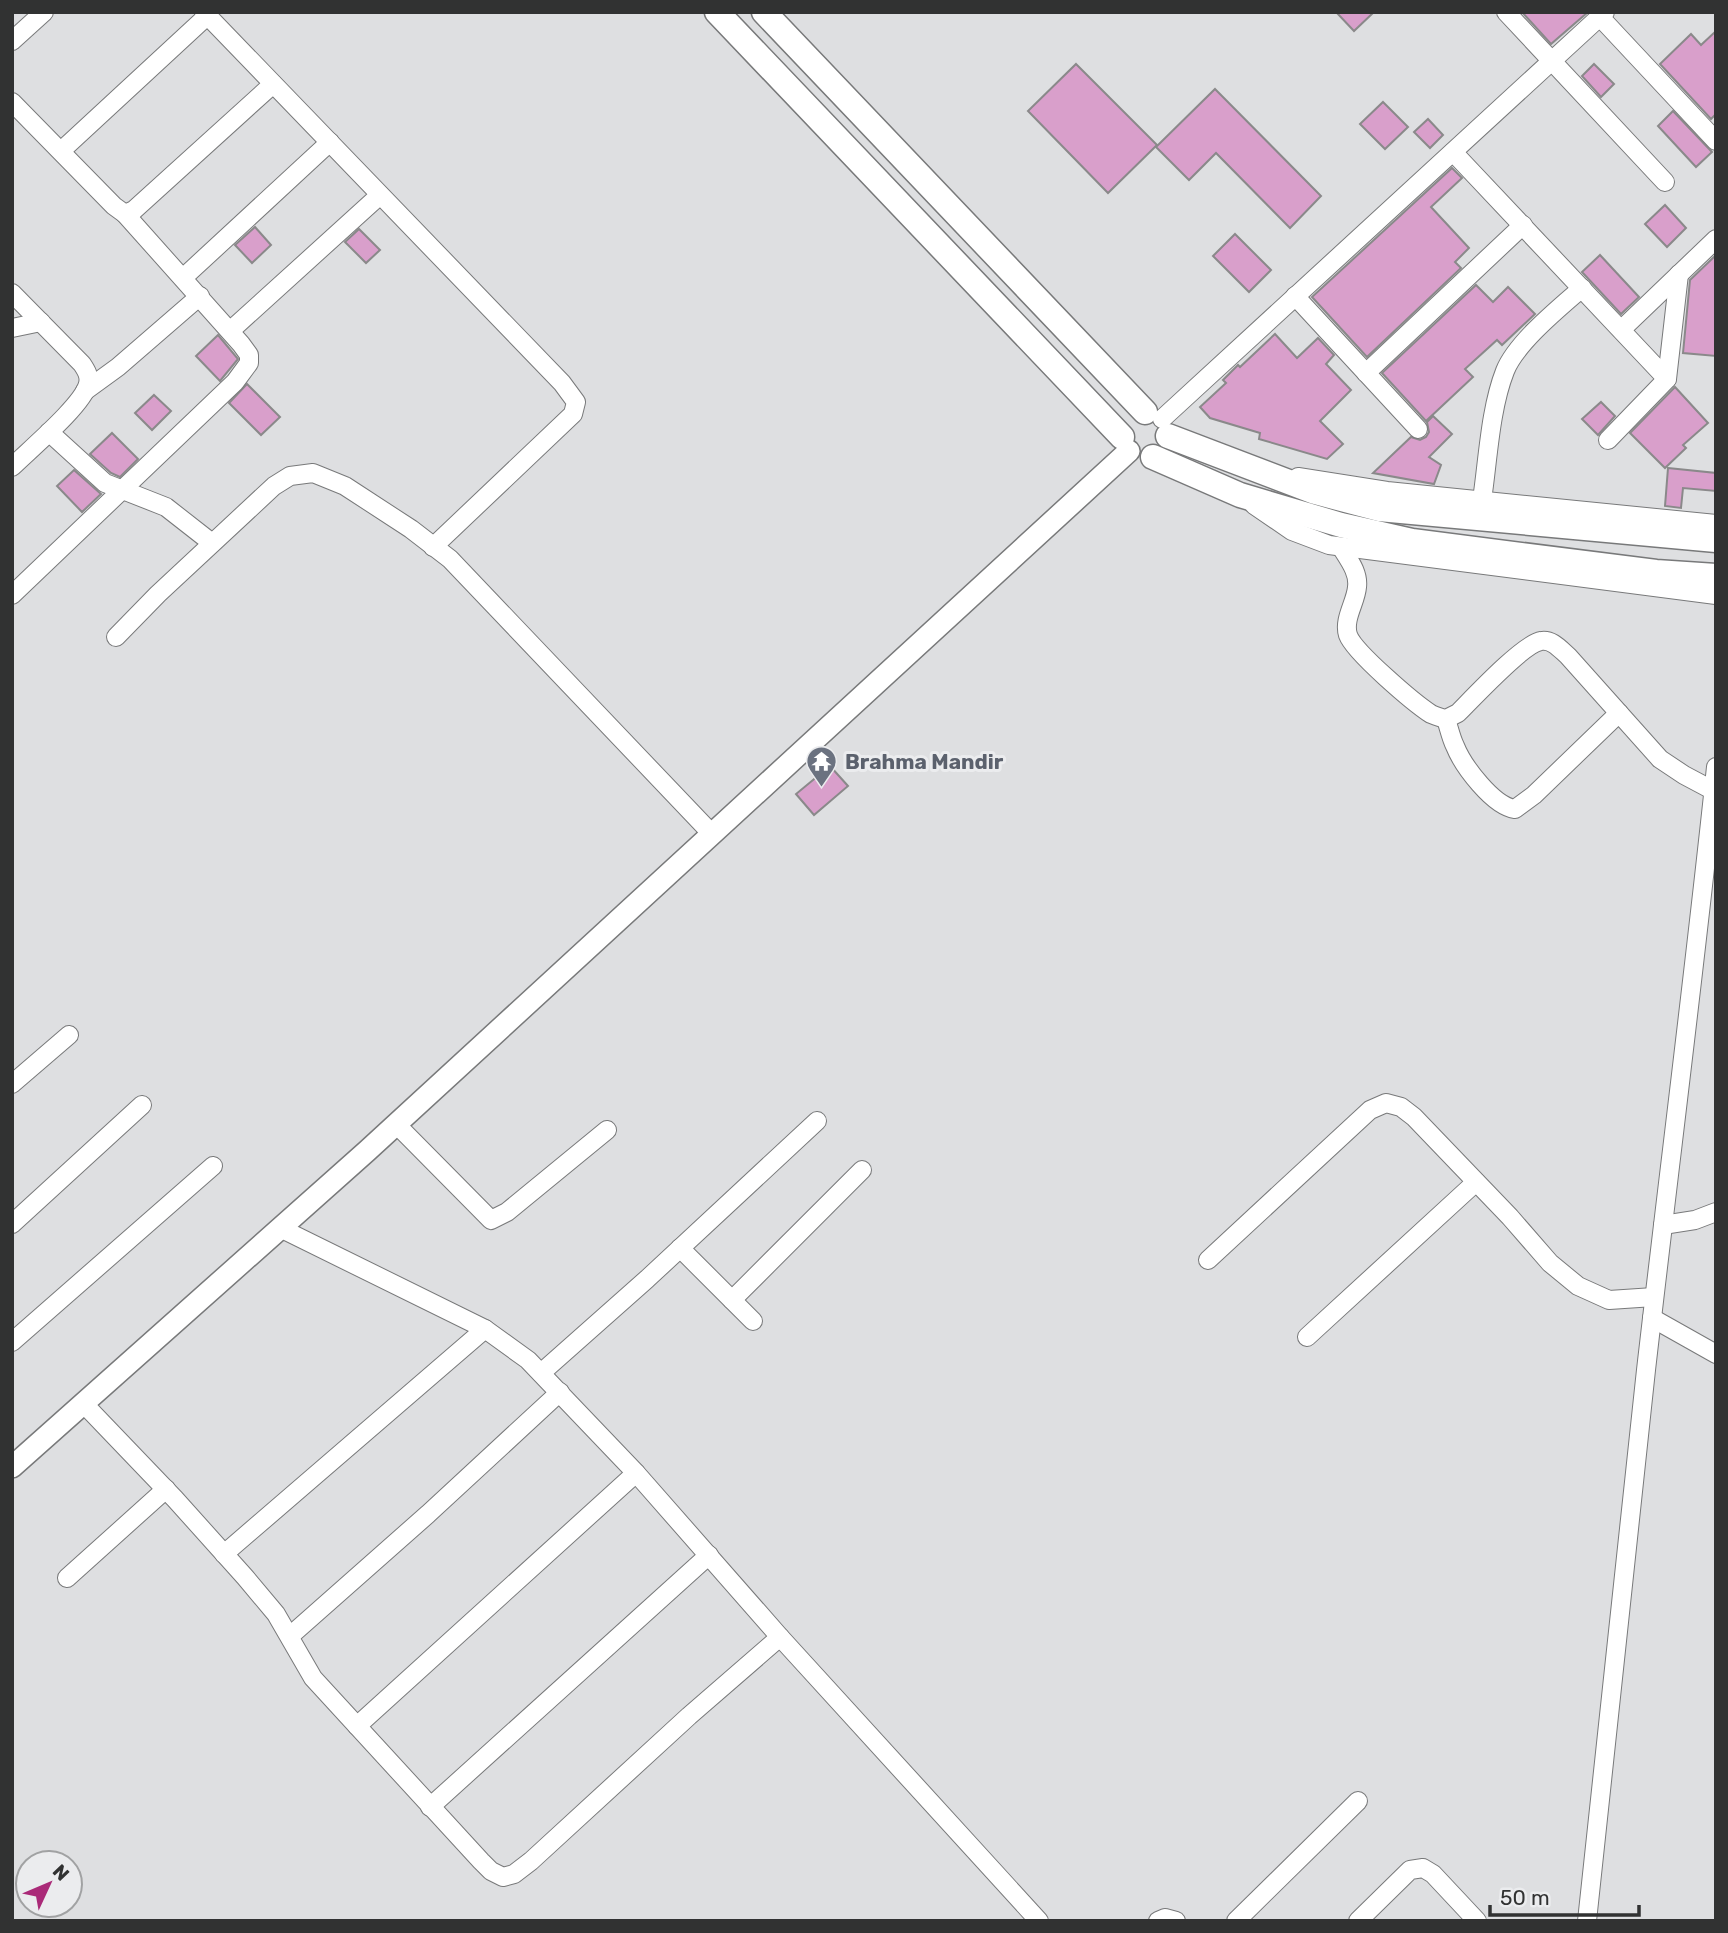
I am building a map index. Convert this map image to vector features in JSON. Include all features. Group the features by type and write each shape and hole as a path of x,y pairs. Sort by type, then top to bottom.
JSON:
{"main road":[{"path":"716,12 1125,444 1143,458 1153,457 1162,451 1158,422 764,12"},
{"path":"1125,444 1124,426 1128,419 1137,414 1315,492 1379,509 1716,540"},
{"path":"1153,457 1240,495 1341,525 1412,541 1643,570 1716,576"}],"street":[{"path":"12,41 44,12"},
{"path":"1506,12 1665,182"},
{"path":"61,151 206,14 562,383 576,402 573,414 433,547"},
{"path":"1158,422 1602,14 1716,141"},
{"path":"125,214 134,210 273,84"},
{"path":"12,102 184,277 230,331 248,355 249,363 235,382 12,595"},
{"path":"184,277 330,142"},
{"path":"1453,152 1667,379"},
{"path":"230,331 380,195"},
{"path":"1366,373 1523,225"},
{"path":"1622,329 1716,239"},
{"path":"1608,440 1667,379 1679,274"},
{"path":"1482,500 1497,398 1505,370 1546,320 1582,288"},
{"path":"13,296 87,371 89,381 85,391"},
{"path":"12,467 85,391 118,367 200,296"},
{"path":"1295,296 1418,429"},
{"path":"12,328 41,322"},
{"path":"48,432 105,483 166,507 212,543"},
{"path":"12,1466 396,1124 712,834 1125,444"},
{"path":"116,637 274,486 290,476 313,473 345,486 376,505 450,559 712,834"},
{"path":"1267,473 1387,491 1716,524"},
{"path":"1240,495 1292,531 1341,547 1716,594"},
{"path":"1341,547 1356,573 1358,587 1347,623 1348,635 1357,648 1408,697 1434,715 1447,719 1458,713 1526,648 1542,640 1551,642 1559,647 1660,759 1715,791"},
{"path":"1447,719 1455,747 1466,766 1497,802 1515,809 1534,795 1619,713"},
{"path":"1587,1921 1662,1225 1702,909 1716,767"},
{"path":"1702,909 1716,923"},
{"path":"12,1084 69,1035"},
{"path":"1208,1259 1370,1110 1385,1103 1401,1107 1413,1117 1550,1263 1577,1286 1609,1300 1654,1297"},
{"path":"12,1224 142,1105"},
{"path":"541,1373 817,1121"},
{"path":"396,1124 491,1220 507,1212 607,1130"},
{"path":"12,1342 213,1166"},
{"path":"732,1300 862,1170"},
{"path":"1307,1337 1476,1182"},
{"path":"1662,1225 1695,1220 1716,1212"},
{"path":"280,1228 485,1329 528,1360 636,1473 780,1637 1039,1921"},
{"path":"680,1248 753,1321"},
{"path":"1652,1318 1716,1354"},
{"path":"224,1554 485,1329"},
{"path":"290,1636 560,1392"},
{"path":"83,1403 166,1489 276,1614 313,1678 491,1871 503,1877 514,1874 531,1861 679,1725 780,1637"},
{"path":"357,1726 636,1473"},
{"path":"67,1578 166,1489"},
{"path":"430,1807 709,1555"},
{"path":"1236,1921 1358,1801"},
{"path":"1358,1921 1410,1870 1423,1868 1433,1874 1477,1921"},
{"path":"1158,1921 1165,1918 1176,1921"}],"building":[{"path":"1336,12 1374,12 1354,31"},
{"path":"1522,12 1588,12 1551,44"},
{"path":"1716,31 1716,114 1711,119 1660,64 1691,34 1701,45"},
{"path":"1076,64 1157,145 1108,193 1028,111"},
{"path":"1594,64 1614,84 1601,97 1582,76"},
{"path":"1215,89 1321,196 1290,228 1216,153 1189,180 1156,147"},
{"path":"1383,102 1408,127 1385,149 1360,124"},
{"path":"1673,111 1712,152 1696,167 1658,126"},
{"path":"1428,119 1443,135 1430,148 1414,132"},
{"path":"1452,168 1462,178 1431,207 1469,248 1455,262 1461,268 1367,357 1312,297"},
{"path":"1665,205 1686,228 1667,247 1645,224"},
{"path":"255,227 271,245 252,263 235,245"},
{"path":"359,229 380,250 366,263 345,242"},
{"path":"1235,234 1271,270 1249,292 1213,256"},
{"path":"1600,255 1639,297 1621,314 1582,272"},
{"path":"1716,255 1716,356 1683,353 1690,280"},
{"path":"1476,285 1493,302 1508,287 1535,314 1502,345 1497,340 1465,369 1473,377 1426,421 1382,373"},
{"path":"1275,334 1297,358 1318,338 1334,355 1326,364 1351,390 1320,421 1343,444 1327,459 1259,439 1260,433 1210,418 1200,407 1226,383 1223,380 1238,365 1240,367"},
{"path":"218,335 238,359 220,381 196,356"},
{"path":"247,384 280,417 261,435 229,403"},
{"path":"1675,387 1708,423 1683,445 1686,448 1665,468 1630,433"},
{"path":"154,395 171,411 152,430 135,413"},
{"path":"1601,402 1615,416 1598,435 1582,419"},
{"path":"1433,416 1452,434 1429,457 1441,465 1434,484 1373,473 1411,437 1420,440 1426,437 1429,432 1427,422"},
{"path":"112,433 138,459 120,477 111,473 90,454"},
{"path":"1668,468 1716,473 1716,491 1683,488 1681,508 1665,506"},
{"path":"74,470 101,494 82,512 57,486"},
{"path":"830,766 848,786 814,815 796,794"}],"place":[{"name":"Brahma Mandir","path":"822,788"}]}
